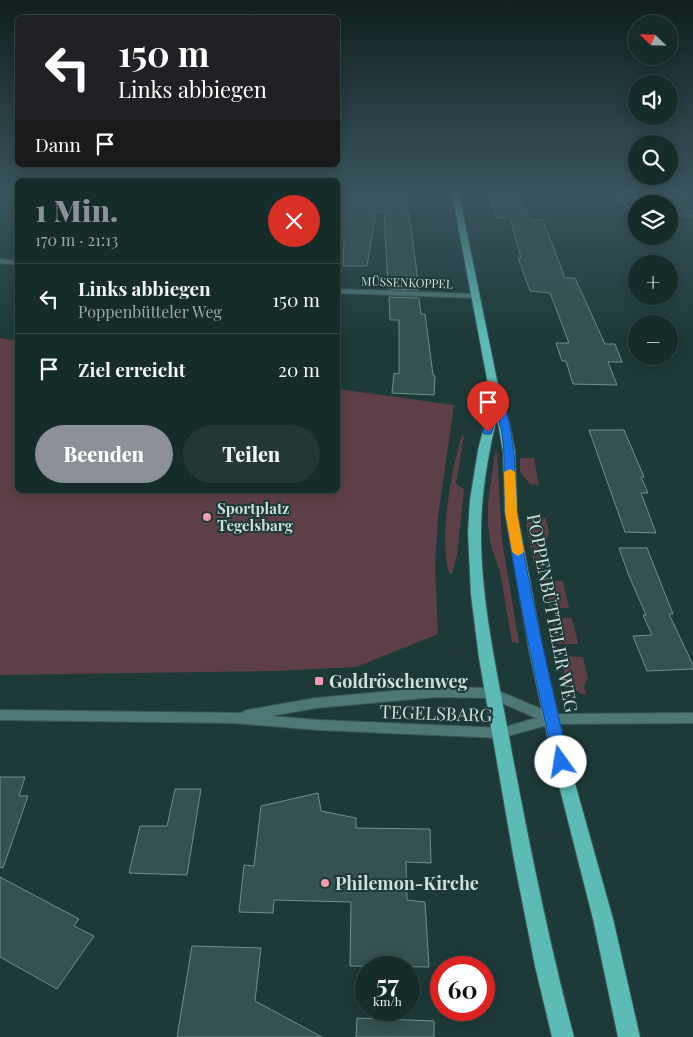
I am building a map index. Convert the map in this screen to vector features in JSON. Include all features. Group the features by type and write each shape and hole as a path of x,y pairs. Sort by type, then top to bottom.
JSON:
{"main road":[{"name":"POPPENBÜTTELER WEG","path":"464,242 496,400 504,421 509,452 511,512 536,650 551,719 602,919 629,1037"},
{"name":"POPPENBÜTTELER WEG","path":"496,400 483,448 476,502 476,554 479,597 492,693 501,733 524,873 545,971 563,1037"}],"street":[{"path":"0,261 15,263"},
{"name":"MÜSSENKOPPEL","path":"340,291 475,296"},
{"name":"TEGELSBARG","path":"233,718 335,701 436,692 492,693 551,719"},
{"name":"TEGELSBARG","path":"0,715 233,718 319,725 501,733 551,719"},
{"path":"551,719 693,718"}],"shaded area":[{"name":"Sportplatz Tegelsbarg","path":"0,338 15,341 15,493 340,493 340,389 454,405 438,517 435,567 438,634 356,667 273,671 0,675"},
{"path":"462,435 464,436 456,484 464,489 457,555 452,574 449,573 446,558 446,523 450,485"},
{"path":"497,452 502,540 519,643 512,642 500,572 491,546 488,525 488,502 495,453"},
{"path":"520,458 534,458 539,485 530,484 520,472"},
{"path":"532,517 546,518 549,532 537,566 534,565 526,524"},
{"path":"545,581 563,581 569,608 550,608 544,586"},
{"path":"551,618 572,618 578,644 557,644"},
{"path":"561,656 583,657 588,679 584,686 586,695 579,693 570,685 565,675"}],"building":[{"path":"344,242 371,242 367,266 343,266"},
{"path":"386,242 413,242 419,290 388,289"},
{"path":"517,242 551,242 565,278 575,278 605,344 615,344 622,362 608,362 617,385 573,384 566,361 562,361 556,343 569,343 550,293 530,291 518,258 521,258"},
{"path":"389,297 419,298 421,314 425,314 433,375 435,376 434,395 392,393 394,373 399,374 399,320 390,320"},
{"path":"589,430 624,430 644,477 641,477 648,493 641,493 656,533 625,532"},
{"path":"619,548 647,548 673,614 669,614 693,665 693,669 647,671 633,636 652,635"},
{"path":"0,777 25,777 19,796 28,796 3,868 0,867"},
{"path":"175,789 201,789 187,875 129,873 140,826 167,826"},
{"name":"Philemon-Kirche","path":"318,793 321,811 356,818 356,828 430,829 431,863 406,862 407,900 425,902 429,967 420,967 420,956 355,956 355,966 350,966 351,902 274,900 273,913 239,912 244,865 254,866 261,806"},
{"path":"0,877 79,919 74,926 94,936 57,989 0,957"},
{"path":"192,946 261,948 255,1001 322,1037 177,1037"},
{"path":"357,1021 434,1021 434,1037 356,1037"}],"slow traffic":[{"path":"510,472 511,512 518,552"}],"place":[{"name":"Sportplatz Tegelsbarg","path":"207,517"},
{"name":"Goldröschenweg","path":"319,681"},
{"name":"Philemon-Kirche","path":"325,883"}],"route":[{"path":"488,432 496,400 504,421 509,452 511,512 536,650 561,762"}]}
